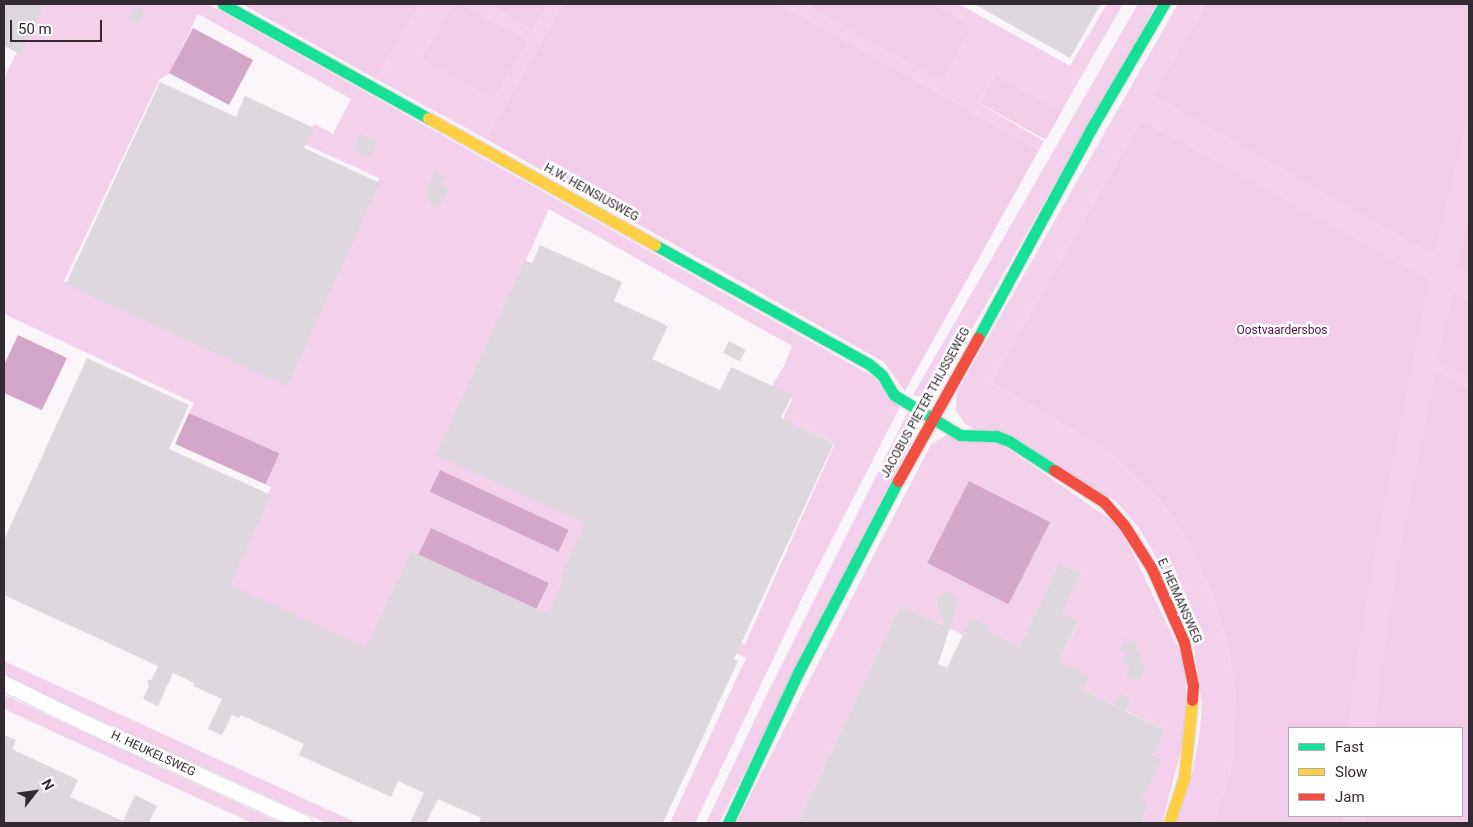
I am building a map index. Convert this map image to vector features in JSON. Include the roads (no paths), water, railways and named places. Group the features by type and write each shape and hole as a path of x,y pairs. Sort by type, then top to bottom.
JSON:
{"street":[{"name":"H.W. HEINSIUSWEG","path":"223,4 869,364 882,375 894,395 934,420"},
{"name":"JACOBUS PIETER THIJSSEWEG","path":"728,823 799,671 878,517 934,420 1091,130 1164,4"},
{"name":"E. HEIMANSWEG","path":"934,420 960,435 996,436 1008,441 1104,502 1124,526 1152,569 1184,642 1193,686 1184,778 1169,823"},
{"name":"H. HEUKELSWEG","path":"4,683 85,723 304,823"}],"park label":[{"name":"Oostvaardersbos","path":"1282,331"}]}
